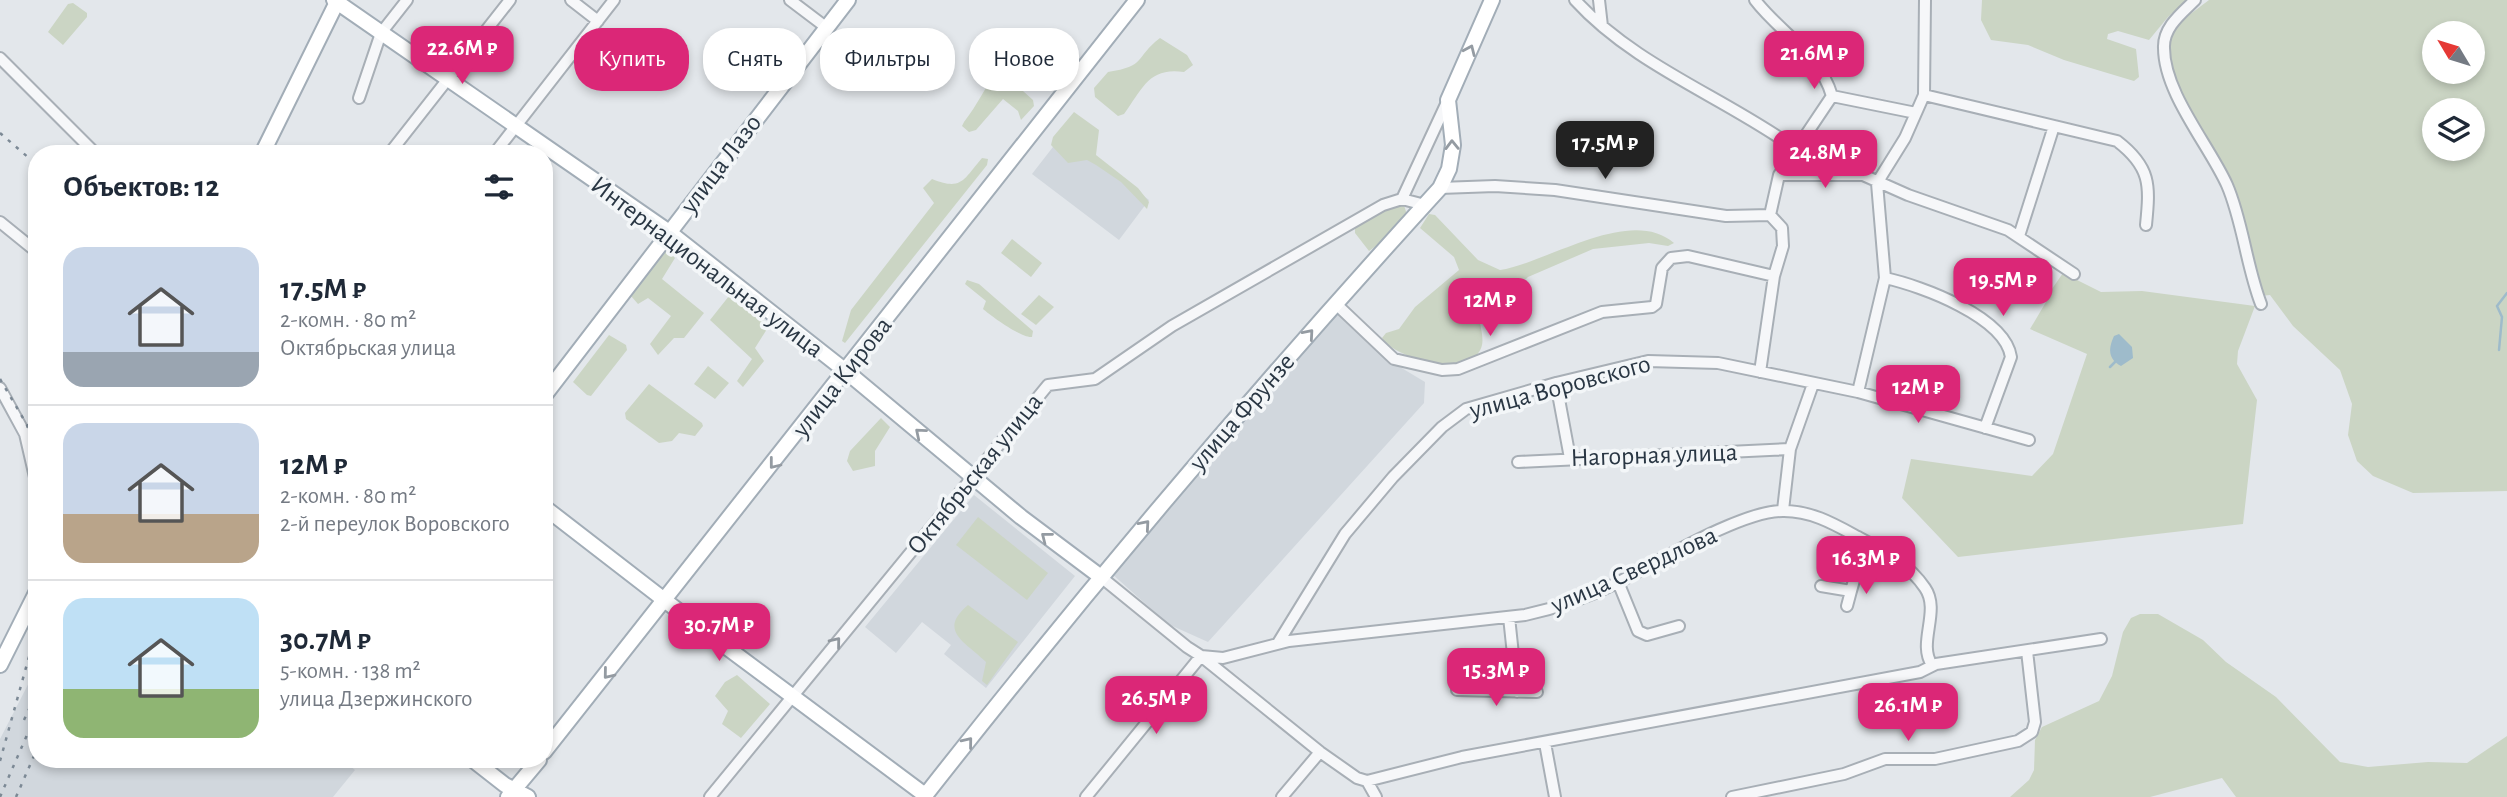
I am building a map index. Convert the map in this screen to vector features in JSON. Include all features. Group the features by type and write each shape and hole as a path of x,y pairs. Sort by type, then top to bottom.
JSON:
{"main road":[{"name":"улица Лазо","path":"827,28 848,0"},
{"name":"улица Кирова","path":"553,741 847,372 950,236 1137,0"},
{"name":"улица Фрунзе","path":"926,796 1101,577 1336,304 1440,188 1452,158 1448,100 1492,0"},
{"name":"Интернациональная улица","path":"336,1 449,77 542,145"},
{"path":"266,145 336,1"},
{"name":"улица Лазо","path":"553,384 820,37"},
{"name":"Интернациональная улица","path":"553,153 669,232 1101,577"},
{"path":"553,514 926,796"},
{"path":"0,665 28,607"},
{"path":"481,768 511,793 528,797"},
{"path":"511,793 531,768"}],"street":[{"path":"359,98 381,33 407,0"},
{"path":"396,145 510,0"},
{"path":"571,0 598,21"},
{"path":"500,145 614,0"},
{"path":"790,0 827,28"},
{"path":"1575,0 1602,26 1654,62 1764,126 1796,149"},
{"path":"1599,0 1602,26"},
{"path":"1755,0 1810,54 1832,96"},
{"path":"1858,392 1885,278 1877,183 1905,138 1924,95 1925,0"},
{"path":"2196,0 2166,32 2165,59 2188,117 2227,185 2249,275 2262,304"},
{"path":"0,58 87,145"},
{"path":"1924,95 2117,141 2133,155 2147,177 2146,225"},
{"path":"1832,96 1916,113"},
{"path":"1770,215 1779,175 1832,96"},
{"path":"1425,205 1402,199 1448,100"},
{"path":"2019,236 2053,126"},
{"path":"1779,175 1858,173 1877,183 2019,236 2074,274"},
{"path":"1440,188 1495,186 1555,190 1726,216 1770,215 1782,228 1783,235 1760,372"},
{"name":"Октябрьская улица","path":"710,797 1048,384 1075,384 1095,379 1188,317 1365,215 1402,199"},
{"path":"0,222 28,244"},
{"path":"1336,304 1394,359 1411,366 1451,370 1602,312 1652,307 1656,304 1662,268 1671,258 1688,256 1774,276"},
{"path":"1885,278 1971,310 2009,345 2011,358 1985,428"},
{"name":"улица Воровского","path":"1278,643 1345,534 1393,477 1442,427 1466,409 1556,383 1648,361 1700,361 1858,392 2029,440"},
{"path":"1556,383 1570,458"},
{"path":"1783,510 1790,449 1813,384"},
{"path":"0,388 22,424 28,449"},
{"name":"Нагорная улица","path":"1518,462 1790,449"},
{"name":"улица Свердлова","path":"1201,656 1227,658 1278,643 1509,617 1559,608 1618,582 1696,540 1783,510 1821,517 1896,558 1928,593 1930,609 1927,655 1932,666"},
{"path":"1847,606 1865,541"},
{"path":"1101,577 1320,752 1354,776 1367,780 1421,766 1920,672 1932,666 2101,639"},
{"path":"1618,582 1638,631 1647,635 1679,626"},
{"path":"1821,586 1851,591"},
{"path":"1509,617 1517,692"},
{"path":"1732,797 1844,774 1885,759 1935,759 2018,741 2032,732 2035,722 2027,651"},
{"path":"1086,797 1201,656"},
{"path":"1457,691 1537,692"},
{"path":"1545,743 1555,797"},
{"path":"1282,797 1320,752"},
{"path":"1367,780 1376,797"}],"shaded area":[{"path":"1063,134 1149,200 1119,240 1032,174"},
{"path":"1336,312 1390,361 1425,382 1424,403 1208,642 1168,624 1111,573"},
{"path":"974,495 1075,576 986,688 944,654 951,645 922,622 896,653 865,627"},
{"path":"28,685 28,768 355,770 333,797 0,797 0,739"}],"green space":[{"path":"1982,0 2187,0 2149,40 2118,31 2108,34 2107,39 2136,49 2139,77 2134,81 2064,60 2028,45 1991,40 1981,20"},
{"path":"2209,0 2507,0 2507,491 2413,493 2373,476 2357,461 2348,435 2352,404 2340,370 2293,326 2270,295 2260,296 2242,218 2176,81 2170,62 2169,39 2177,26"},
{"path":"73,3 87,13 87,17 63,45 48,32 68,4"},
{"path":"1160,38 1187,55 1193,65 1184,72 1172,71 1155,76 1142,88 1124,114 1118,116 1095,97 1094,88 1108,72 1135,64"},
{"path":"984,91 1023,91 1033,100 1034,106 1021,120 1018,111 1003,99 976,130 969,132 962,126"},
{"path":"1074,112 1099,130 1096,155 1138,188 1149,202 1147,209 1121,182 1096,165 1087,160 1068,163 1051,145 1053,137"},
{"path":"982,158 988,159 987,165 845,343 842,341 851,310 934,203 923,188 932,179 950,184 961,181"},
{"path":"1397,202 1404,205 1407,215 1369,251 1355,233 1355,226"},
{"path":"1429,214 1435,215 1478,260 1500,270 1612,233 1635,230 1656,233 1674,243 1668,246 1649,243 1593,249 1528,277 1516,289 1478,312 1482,345 1476,356 1465,362 1434,363 1402,353 1382,338 1386,333 1399,329 1415,307 1459,270 1454,257 1420,228"},
{"path":"1012,239 1042,263 1031,277 1001,253"},
{"path":"667,250 675,258 662,279 704,313 684,338 674,338 658,355 650,344 671,316 648,298 638,304 631,296"},
{"path":"2063,273 2101,292 2142,291 2255,306 2238,351 2237,364 2257,400 2243,524 1958,557 1902,498 1911,459 2032,476 2053,454 2087,354 2030,329 2046,302 2045,299"},
{"path":"967,280 979,284 1033,331 1032,337 1015,331 983,309 986,301 965,284"},
{"path":"1039,295 1054,307 1036,325 1021,314"},
{"path":"729,296 763,320 767,329 755,348 764,361 743,387 737,381 752,359 710,320"},
{"path":"609,335 626,345 627,350 591,396 587,395 573,382"},
{"path":"708,366 729,383 715,399 694,384"},
{"path":"649,384 702,423 703,426 695,436 679,433 672,441 659,443 626,419 625,413"},
{"path":"881,418 890,427 875,451 875,466 853,471 847,461 850,451"},
{"path":"978,517 1048,573 1027,600 956,545"},
{"path":"968,605 1018,642 987,685 982,681 986,662 963,642 955,629 959,614"},
{"path":"2140,614 2158,614 2203,640 2226,662 2276,697 2340,762 2368,767 2428,762 2467,763 2507,736 2507,797 2236,797 2222,778 2150,797 2010,797 2029,780 2034,770 2035,740 2042,727 2099,701 2112,676 2123,632 2131,618"},
{"path":"737,675 770,704 741,738 722,724 728,711 715,696 725,682"}],"water":[{"path":"2119,334 2132,347 2133,358 2121,366 2110,353 2114,336"}],"waterway":[{"path":"2499,350 2502,317 2497,306 2507,293"},
{"path":"2110,367 2115,362"}],"railway":[{"path":"0,133 28,157"},
{"path":"0,379 28,428"},
{"path":"0,761 28,660"},
{"path":"24,720 28,711"},
{"path":"0,797 28,733"},
{"path":"16,797 29,768"}]}
